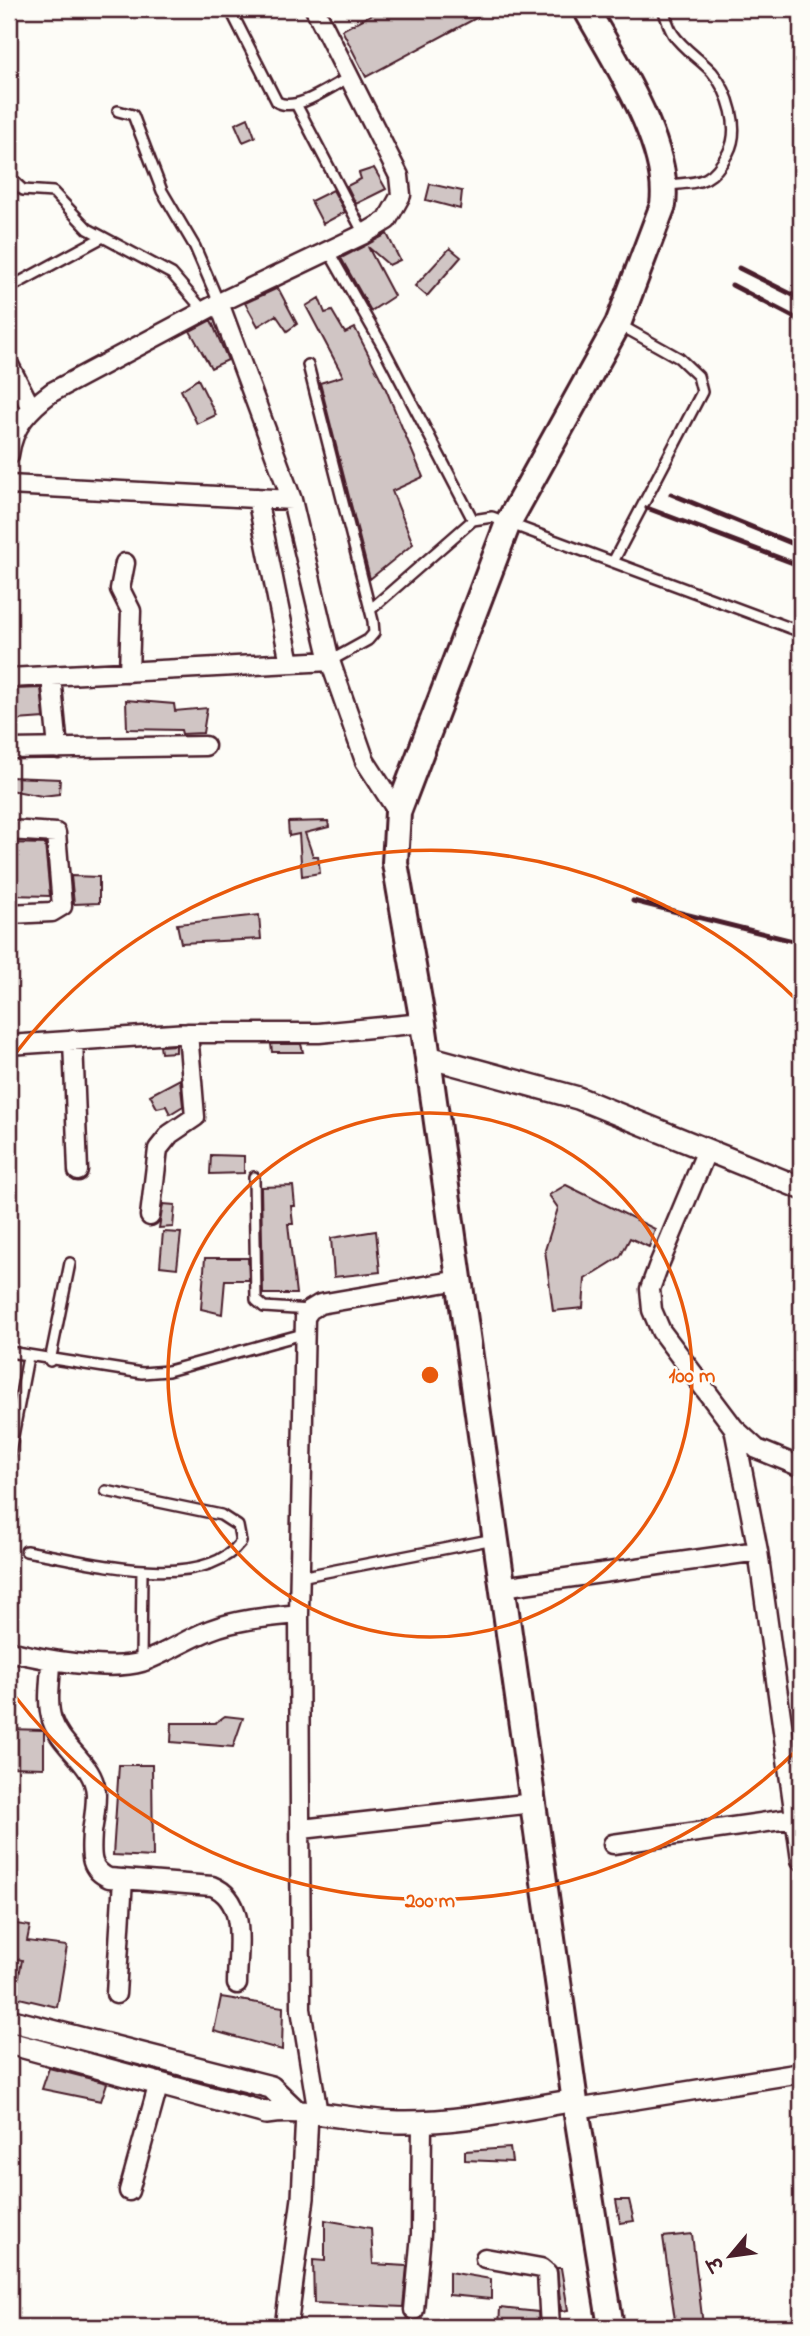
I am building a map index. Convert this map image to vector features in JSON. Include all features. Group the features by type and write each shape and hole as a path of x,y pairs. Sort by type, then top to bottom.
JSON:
{"main road":[{"path":"586,9 643,111 666,185 663,205 618,324 508,523 398,812 396,863 428,1057 575,2105 611,2327"}],"street":[{"path":"9,455 12,435 31,408 52,392 211,307 329,252 387,220 401,195 399,176 315,9"},
{"path":"211,307 292,500 330,661 365,761 398,812"},
{"path":"9,365 31,408"},
{"path":"9,485 292,500"},
{"path":"257,498 290,663"},
{"path":"125,563 120,589 131,611 129,672"},
{"path":"9,678 330,661"},
{"path":"51,676 58,749"},
{"path":"9,749 205,746"},
{"path":"9,830 56,833 62,906 52,912 9,914"},
{"path":"9,1045 188,1033 319,1034 423,1023"},
{"path":"150,1216 158,1149 170,1134 195,1117 188,1033"},
{"path":"73,1040 78,1171"},
{"path":"428,1057 578,1098 801,1188"},
{"path":"707,1150 658,1267 650,1289 651,1300 662,1331 734,1428 757,1449 801,1467"},
{"path":"286,2327 303,2198 306,2112 302,2009 299,1614 303,1334 310,1310 320,1304 459,1280"},
{"path":"734,1428 794,1763 795,1818 801,1860"},
{"path":"502,1587 758,1551"},
{"path":"9,1651 51,1660 124,1665 141,1662 207,1631 239,1621 299,1614"},
{"path":"51,1660 52,1722 61,1739 91,1776 96,1793 91,1863 98,1873 124,1879 212,1886 225,1891 237,1908 237,1984"},
{"path":"302,1829 533,1803"},
{"path":"613,1844 795,1818"},
{"path":"116,1994 124,1879"},
{"path":"9,2020 271,2087 306,2112"},
{"path":"9,2043 266,2113 306,2112 422,2122 454,2121 801,2073"},
{"path":"129,2190 159,2083"},
{"path":"414,2310 421,2234 422,2122"},
{"path":"485,2259 541,2268 547,2273 550,2327"}],"lane":[{"path":"230,9 277,102 284,106 296,104 350,77"},
{"path":"663,9 673,33 712,73 723,89 734,133 731,148 719,170 705,181 666,185"},
{"path":"296,104 364,234"},
{"path":"118,111 133,115 162,191 195,247 211,307"},
{"path":"9,177 23,190 53,192 83,224 172,274 211,307"},
{"path":"9,288 103,237"},
{"path":"329,252 383,345 473,520"},
{"path":"613,562 702,392 698,376 679,358 618,324"},
{"path":"307,365 374,633 368,640 330,661"},
{"path":"370,610 473,520 492,517 801,632"},
{"path":"254,1177 256,1300 264,1307 310,1310"},
{"path":"50,1360 70,1263"},
{"path":"9,1352 142,1373 168,1371 303,1334"},
{"path":"9,1457 28,1357"},
{"path":"26,1551 170,1572 196,1568 236,1549 242,1535 238,1526 221,1516 106,1490"},
{"path":"300,1577 496,1539"},
{"path":"141,1662 142,1570"}],"building":[{"path":"382,9 493,9 366,77 342,30"},
{"path":"248,118 255,137 243,142 235,124"},
{"path":"374,168 386,189 356,204 347,186 361,179 359,173"},
{"path":"430,184 462,191 460,209 426,200"},
{"path":"333,190 345,212 323,224 311,201"},
{"path":"387,234 400,260 389,265 368,247 394,296 371,311 341,258"},
{"path":"450,248 461,257 427,296 415,286"},
{"path":"278,288 297,324 287,331 276,315 258,326 245,303"},
{"path":"319,298 325,313 332,311 345,333 355,328 385,387 423,477 392,491 413,544 370,579 320,383 343,376 306,306"},
{"path":"211,320 228,360 211,368 190,331"},
{"path":"198,379 216,415 197,424 181,390"},
{"path":"41,688 44,718 17,720 14,689"},
{"path":"126,700 174,704 175,711 207,708 203,733 182,734 181,730 127,729"},
{"path":"9,777 60,779 59,794 42,796 9,790"},
{"path":"328,821 329,827 305,833 313,856 318,856 320,873 302,876 299,834 289,836 288,822"},
{"path":"9,843 45,844 50,896 9,895"},
{"path":"71,876 99,877 99,903 74,904"},
{"path":"259,915 261,939 181,943 177,924"},
{"path":"271,1044 301,1044 303,1052 272,1052"},
{"path":"176,1045 176,1052 161,1053 160,1046"},
{"path":"180,1079 183,1106 170,1114 166,1106 157,1108 150,1095"},
{"path":"211,1155 244,1156 244,1173 210,1174"},
{"path":"566,1185 655,1229 649,1247 630,1238 620,1257 585,1279 583,1308 553,1311 545,1250 558,1208 549,1195"},
{"path":"293,1186 293,1224 288,1224 296,1294 263,1294 261,1187"},
{"path":"163,1204 175,1205 173,1227 159,1228"},
{"path":"376,1231 380,1272 334,1277 331,1238"},
{"path":"163,1232 181,1233 177,1268 160,1266"},
{"path":"205,1258 248,1258 249,1280 225,1280 222,1314 201,1309"},
{"path":"225,1716 243,1718 233,1747 171,1742 172,1723 215,1723"},
{"path":"9,1729 44,1730 44,1768 9,1767"},
{"path":"119,1765 152,1765 153,1857 113,1855"},
{"path":"9,1923 30,1926 27,1941 67,1946 57,2007 15,1997 22,1960 9,1957"},
{"path":"221,1997 283,2007 282,2050 214,2031"},
{"path":"49,2068 107,2083 101,2101 42,2089"},
{"path":"510,2148 512,2162 465,2160 465,2151"},
{"path":"616,2200 629,2200 634,2221 620,2223"},
{"path":"325,2220 371,2228 373,2264 407,2266 403,2307 314,2303 313,2260 325,2261"},
{"path":"692,2234 703,2325 676,2327 663,2237"},
{"path":"557,2268 561,2268 568,2310 561,2311"},
{"path":"449,2272 491,2279 491,2299 449,2295"},
{"path":"500,2308 538,2312 539,2327 499,2327"}],"railway":[{"path":"739,268 801,299"},
{"path":"732,285 801,321"},
{"path":"671,494 801,547"},
{"path":"647,508 801,566"},
{"path":"633,901 801,943"}]}
